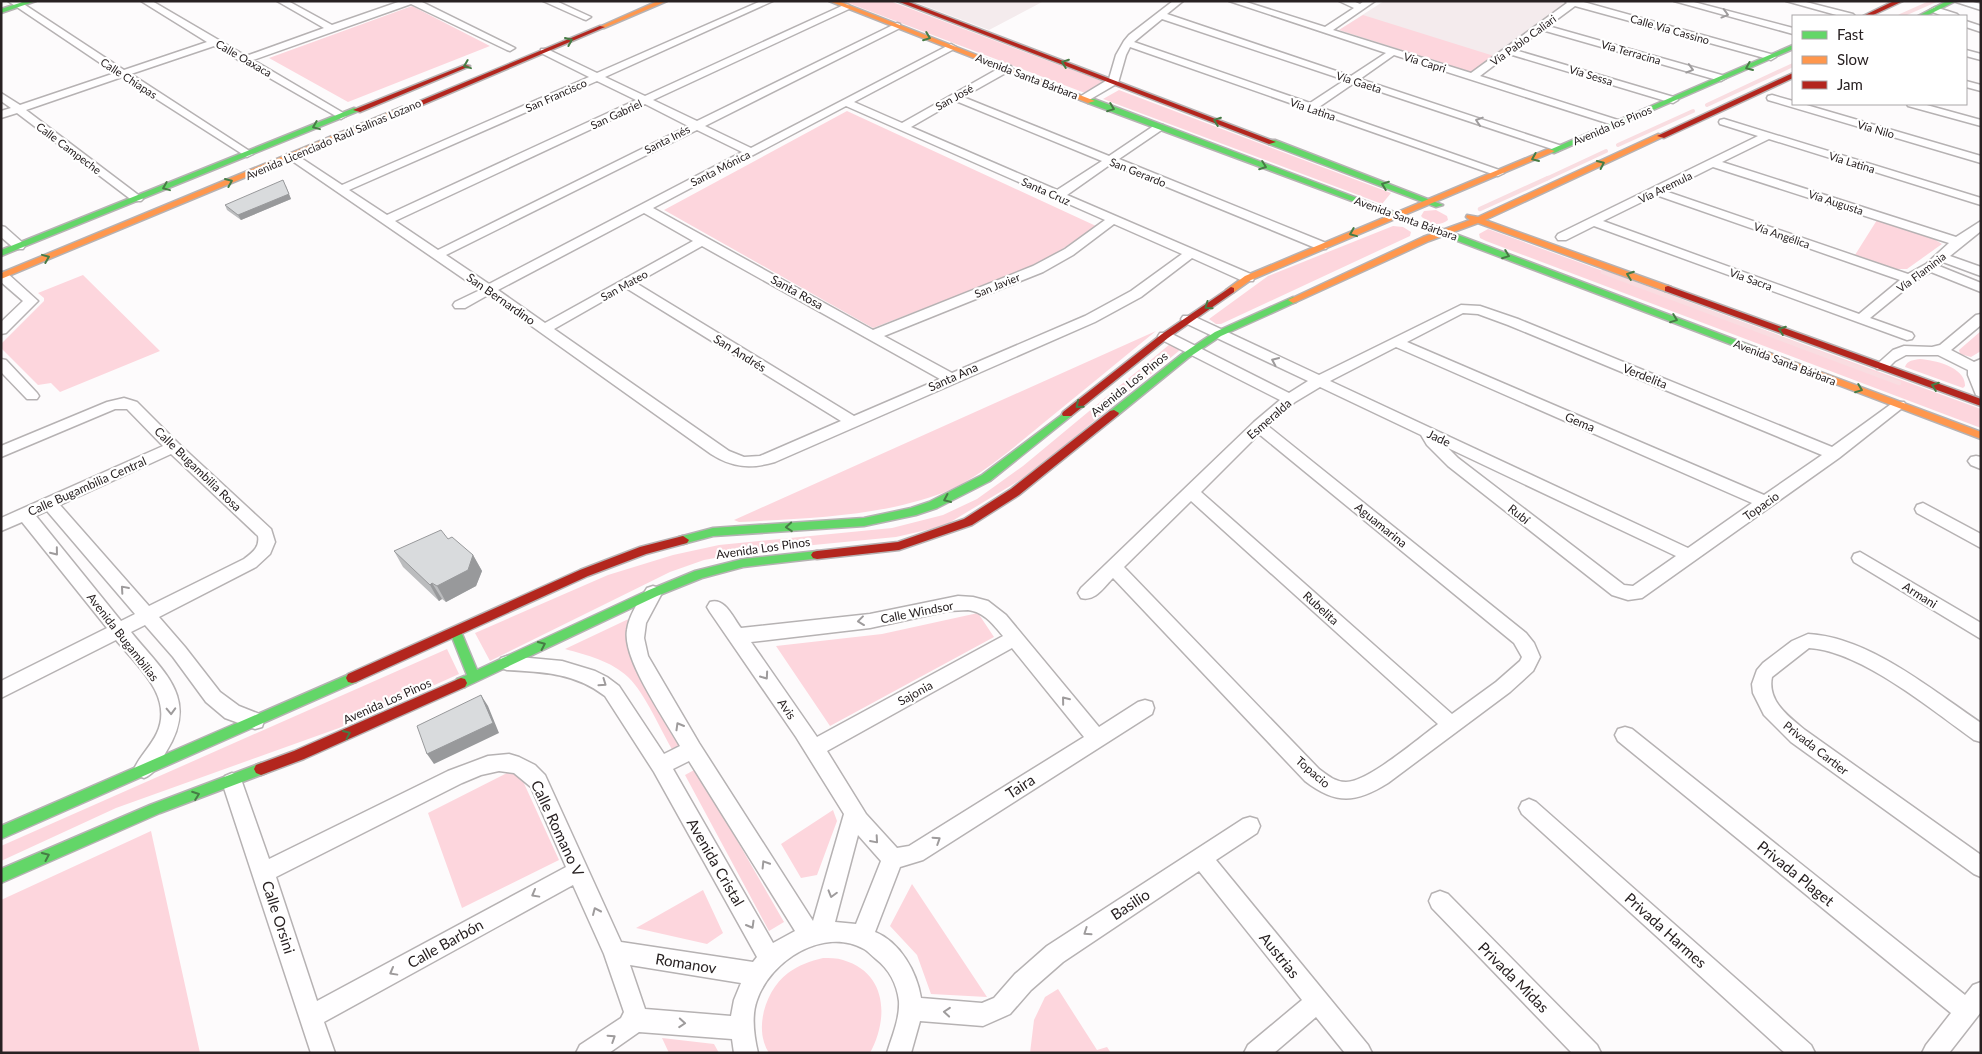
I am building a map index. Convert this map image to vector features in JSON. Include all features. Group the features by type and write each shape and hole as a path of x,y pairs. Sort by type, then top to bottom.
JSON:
{"street":[{"path":"1,11 15,4 33,1"},
{"name":"Calle Oaxaca","path":"145,1 341,116"},
{"path":"280,1 332,29"},
{"path":"246,59 411,1 514,47"},
{"path":"548,1 590,16"},
{"name":"Avenida Licenciado Raúl Salinas Lozano","path":"2,273 93,238 664,1"},
{"name":"San Francisco","path":"342,189 769,1"},
{"name":"Avenida Santa Bárbara","path":"832,1 1159,127 1444,232 1981,436"},
{"name":"Avenida Santa Bárbara","path":"900,1 1447,208"},
{"path":"1085,98 1114,81 1121,55 1128,43 1140,30 1179,1"},
{"name":"Vía Capri","path":"1233,1 1617,123"},
{"path":"1343,1 1361,7"},
{"path":"1325,31 1371,1"},
{"path":"1678,1 1792,31"},
{"path":"1790,1 1846,15"},
{"path":"1868,15 1899,1"},
{"path":"1923,15 1952,1"},
{"path":"1957,1 1981,7"},
{"name":"Vía Pablo Caliari","path":"1472,77 1542,27 1571,2"},
{"name":"Calle Vía Cassino","path":"1571,2 1771,57"},
{"name":"Calle Chiapas","path":"15,4 247,154"},
{"name":"San Gabriel","path":"386,220 846,6"},
{"path":"1935,10 1951,15"},
{"name":"Vía Gaeta","path":"1160,15 1558,148"},
{"path":"569,24 590,16"},
{"path":"1967,24 1981,28"},
{"name":"Santa Inés","path":"437,255 897,26"},
{"name":"Vía Terracina","path":"1542,27 1721,78"},
{"path":"1,114 216,42"},
{"name":"Vía Latina","path":"1128,43 1498,174"},
{"name":"Santa Mónica","path":"460,305 951,46"},
{"path":"492,56 514,47"},
{"name":"Avenida los Pinos","path":"1431,202 1792,47"},
{"path":"544,51 751,152"},
{"name":"Vía Sessa","path":"1508,51 1675,99"},
{"path":"1310,108 1393,52"},
{"path":"1967,53 1981,57"},
{"name":"Avenida Licenciado Raúl Salinas Lozano","path":"1,253 474,63"},
{"name":"San José","path":"902,127 1007,68"},
{"path":"1444,232 1478,220 1792,75"},
{"path":"1967,84 1981,88"},
{"name":"Calle Campeche","path":"1,96 137,199"},
{"name":"San Gerardo","path":"955,97 1322,246"},
{"name":"Vía Nilo","path":"1772,98 1792,104"},
{"path":"1675,99 1713,113"},
{"name":"Santa Cruz","path":"845,102 1248,278"},
{"name":"Vía Nilo","path":"1796,105 1981,160"},
{"path":"1813,110 1824,105"},
{"path":"1916,105 1981,123"},
{"path":"291,156 295,148 302,143 340,125 342,122 341,116"},
{"name":"Vía Latina","path":"1724,122 1981,202"},
{"path":"1057,196 1159,127"},
{"path":"1586,136 1624,153"},
{"name":"Vía Aremula","path":"1562,237 1767,136"},
{"name":"San Bernardino","path":"291,156 489,290 708,445"},
{"name":"Vía Augusta","path":"1713,163 1958,242"},
{"name":"Vía Angélica","path":"1655,191 1910,278"},
{"path":"93,238 89,232 91,226 137,199"},
{"name":"Avenida Los Pinos","path":"1,833 456,632 584,573 644,550 713,532 864,522 912,512 934,505 986,478 1166,336 1248,278 1431,202"},
{"name":"Santa Rosa","path":"643,208 950,378"},
{"name":"Avenida Santa Bárbara","path":"1462,214 1981,403"},
{"name":"San Javier","path":"873,335 1038,269 1069,252 1112,220"},
{"name":"Via Sacra","path":"1594,222 1907,336"},
{"name":"Vía Flaminia","path":"1861,319 1910,278 1930,267 1981,225"},
{"path":"1480,246 1474,236 1476,231 1497,226"},
{"path":"1,230 19,246 21,251 2,273 31,301 1,330"},
{"name":"Avenida Los Pinos","path":"1,876 155,810 299,755 474,677 653,593 699,574 725,566 787,557 899,546 968,522 1015,492 1194,350 1218,334 1280,304 1444,232"},
{"name":"San Mateo","path":"544,329 702,240"},
{"name":"Santa Ana","path":"708,445 734,462 757,463 1117,306 1150,285 1190,254"},
{"path":"1942,257 1981,272"},
{"path":"1930,267 1981,288"},
{"name":"San Andrés","path":"627,283 853,422"},
{"name":"Verdelita","path":"1454,312 1469,308 1497,315 1834,454"},
{"name":"Esmeralda","path":"1087,593 1290,399 1320,380 1454,312"},
{"path":"1940,350 1981,318"},
{"name":"Jade","path":"1188,320 1320,380 1690,556"},
{"path":"1166,336 1290,399"},
{"name":"Gema","path":"1395,342 1766,503"},
{"path":"1882,366 1898,352 1940,350 1978,366 1975,375 1981,392"},
{"path":"1,364 32,396"},
{"name":"Calle Bugambilia Rosa","path":"1,452 112,405 124,403 132,405 173,447 265,533 267,541 263,551 250,563 147,616"},
{"name":"Topacio","path":"1618,590 1636,593 1766,503 1899,405"},
{"name":"Aguamarina","path":"1260,426 1503,623"},
{"name":"Rubí","path":"1427,432 1432,441 1453,462 1618,590"},
{"name":"Calle Bugambilia Central","path":"1,525 173,447"},
{"name":"Rubelita","path":"1191,492 1451,724"},
{"path":"49,503 179,652 213,696 232,712 255,721"},
{"path":"1923,509 1981,542"},
{"name":"Avenida Bugambilias","path":"25,514 167,693 172,714 166,734 143,771"},
{"name":"Armani","path":"1860,558 1981,632"},
{"name":"Topacio","path":"1114,568 1312,774 1332,789 1354,791 1367,787 1503,687 1527,666 1531,657 1528,648 1503,623"},
{"path":"653,593 635,626 636,650 692,749 815,933"},
{"name":"Calle Windsor","path":"737,636 889,618 966,603 980,605 990,609 1096,738"},
{"name":"Avis","path":"716,607 814,748 854,814 870,836 893,858"},
{"path":"1,690 147,616"},
{"path":"456,632 474,677"},
{"name":"Sajonia","path":"814,748 1015,638"},
{"name":"Privada Cartier","path":"1981,734 1881,668 1843,648 1822,641 1807,641 1764,672 1760,686 1764,700 1798,736 1981,867"},
{"name":"Avenida Cristal","path":"505,662 568,669 588,674 603,682 621,701 661,766 764,966"},
{"name":"Taira","path":"893,858 916,853 1145,708"},
{"name":"Privada Plaget","path":"1625,735 1966,1011"},
{"path":"661,766 692,749"},
{"name":"Calle Romano V","path":"264,872 485,764 503,762 516,764 530,771 538,781 614,952 634,1004 636,1012 634,1020"},
{"name":"Calle Orsini","path":"232,782 264,872 323,1053"},
{"name":"Privada Harmes","path":"1529,808 1803,1053"},
{"path":"815,933 854,814"},
{"name":"Basilio","path":"910,1009 983,1015 1002,1006 1023,982 1055,954 1250,826"},
{"path":"862,936 893,858"},
{"name":"Austrias","path":"1200,858 1360,1053"},
{"name":"Calle Barbón","path":"312,1016 578,870"},
{"name":"Privada Midas","path":"1440,901 1589,1053"},
{"path":"746,1053 742,1028 745,1000 764,966 788,944 815,933 842,931 862,936 882,947 897,964 907,985 910,1009 899,1053"},
{"name":"Romanov","path":"614,952 764,966"},
{"path":"1934,1053 1981,993"},
{"path":"1256,1053 1318,1002"},
{"path":"588,1053 620,1032 634,1020 742,1028"}],"shaded area":[{"path":"843,1 890,1 1104,82 1085,93"},
{"path":"912,1 1044,1 989,30"},
{"path":"1384,1 1554,1 1566,4 1471,72 1339,30"},
{"path":"412,6 490,46 348,102 269,58"},
{"path":"1363,15 1494,56 1471,72 1339,30"},
{"path":"1119,90 1391,193 1382,204 1103,99"},
{"path":"847,111 1096,226 1042,263 873,328 664,210"},
{"path":"1436,210 1447,216 1448,220 1434,224 1421,216 1424,211"},
{"path":"1877,220 1934,239 1942,244 1907,269 1896,269 1855,255"},
{"path":"1393,226 1403,227 1411,232 1410,236 1221,324 1216,324 1209,319 1268,276"},
{"path":"1488,229 1981,409 1981,428 1480,238 1479,234"},
{"path":"83,275 160,351 60,392 51,383 38,385 2,349 1,344 44,301 44,298 38,293"},
{"path":"1156,331 995,462 970,479 945,492 895,507 844,515 739,522 734,520"},
{"path":"1981,331 1981,351 1971,357 1960,354 1959,350"},
{"path":"1170,344 1180,350 1030,474 944,526 896,537 753,551 704,560 670,572 490,661 475,633 608,575 673,555 719,545 892,528 943,515 977,499 1023,466"},
{"path":"1920,359 1941,363 1955,369 1964,379 1965,386 1963,388 1905,367 1909,362"},
{"path":"978,613 994,637 830,726 776,646 882,634"},
{"path":"637,615 628,635 684,744 673,751 641,692 628,677 606,663 565,649"},
{"path":"447,649 459,674 339,728 116,808 1,861 1,846"},
{"path":"517,768 559,860 462,908 428,813"},
{"path":"696,769 784,922 769,931 685,775"},
{"path":"833,810 837,821 817,875 801,878 781,844"},
{"path":"151,831 200,1053 1,1053 1,900"},
{"path":"912,884 987,997 931,994 917,955 890,926"},
{"path":"703,890 723,933 707,944 636,928"},
{"path":"823,958 841,959 858,966 876,986 880,998 880,1026 870,1053 769,1053 762,1033 762,1021 768,999 780,980 792,970"},
{"path":"1058,989 1097,1050 1107,1047 1111,1053 1030,1053 1034,1020 1045,997"},
{"path":"662,1038 714,1044 719,1053 669,1053"}],"building":[{"path":"283,180 289,194 238,215 225,205"},
{"path":"441,530 448,539 452,537 473,555 468,570 437,586 432,583 430,585 394,551"},
{"path":"481,695 493,723 427,754 417,726"}],"waterway":[{"path":"1902,15 1934,1"},
{"path":"1707,105 1792,65"},
{"path":"1618,145 1693,111"},
{"path":"1546,179 1606,151"},
{"path":"1480,209 1548,178"},
{"path":"1603,272 1899,383"}],"traffic: fast":[{"path":"1,11 33,1"},
{"path":"1923,15 1953,1"},
{"path":"1551,151 1792,47"},
{"path":"1091,101 1406,218"},
{"path":"1,253 357,110"},
{"path":"1272,142 1439,205"},
{"path":"1437,230 1754,350"},
{"path":"1114,413 1185,356 1218,334 1293,300"},
{"path":"683,540 713,532 864,522 912,512 933,505 986,478 1067,414"},
{"path":"461,683 653,593 699,574 743,563 817,555"},
{"path":"456,632 474,677"},
{"path":"1,833 352,678"},
{"path":"1,876 155,809 261,769"}],"traffic: slow":[{"path":"602,27 664,1"},
{"path":"832,1 1091,101"},
{"path":"1,276 405,109"},
{"path":"1293,300 1426,239 1478,220 1661,136"},
{"path":"1231,290 1248,278 1551,151"},
{"path":"1470,217 1668,289"},
{"path":"1754,350 1981,436"}],"traffic: jam":[{"path":"900,1 1272,142"},
{"path":"1868,15 1900,1"},
{"path":"405,109 602,27"},
{"path":"357,110 467,66"},
{"path":"1661,136 1792,75"},
{"path":"1668,289 1981,403"},
{"path":"1067,414 1165,336 1231,290"},
{"path":"817,555 899,546 968,522 1015,492 1114,413"},
{"path":"352,678 584,573 644,550 683,540"},
{"path":"261,769 299,755 461,683"}]}
